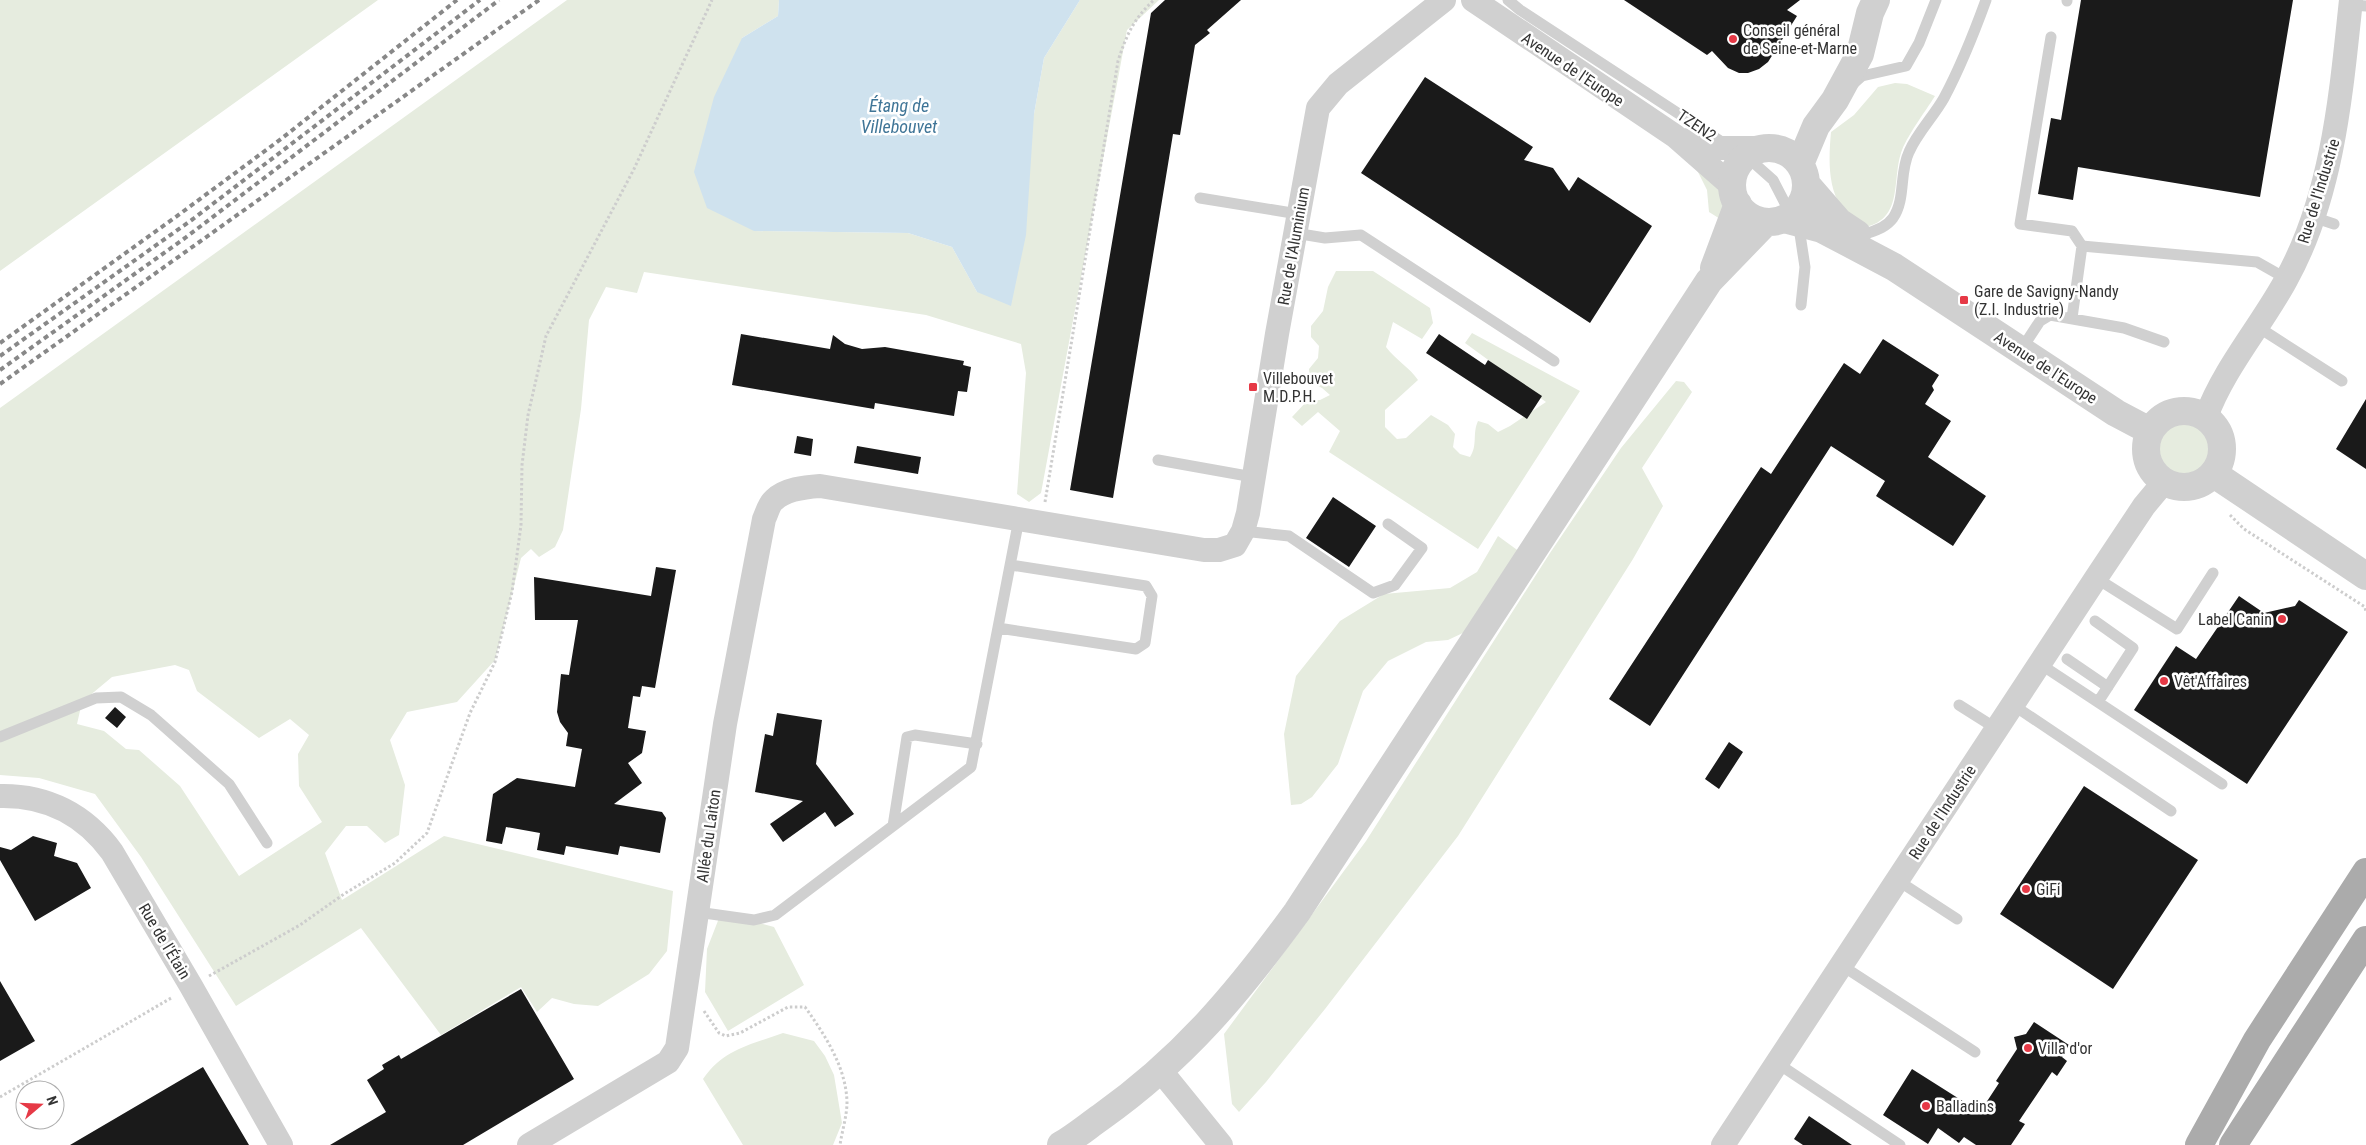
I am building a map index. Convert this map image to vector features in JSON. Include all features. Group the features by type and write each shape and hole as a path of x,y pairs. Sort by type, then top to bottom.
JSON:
{"main road":[{"path":"2199,1145 2257,1040 2366,872"},
{"path":"2233,1145 2366,940"}],"street":[{"name":"Rue de l'Aluminium","path":"1239,538 1253,477 1318,108 1338,84 1444,0"},
{"name":"Avenue de l'Europe","path":"1473,0 1675,136 1735,195 1745,212 1756,220 1785,219 1822,229 1894,267 2116,412 2150,431"},
{"name":"Rue de l'Industrie","path":"2206,418 2220,386 2323,220 2356,4"},
{"path":"1061,1145 1161,1071 1202,1032 1230,1000 1297,912 1709,281 1735,195 1738,164 1753,150 1796,128 1823,85 1847,41 1873,6"},
{"path":"1709,281 1785,219 1804,197 1803,174 1816,126 1835,100 1860,54 1873,6"},
{"name":"Avenue de l'Europe","path":"1675,136 1706,148 1753,150 1793,156 1803,174 1839,222 1860,236 1894,267"},
{"path":"2175,412 2196,413 2206,418 2214,426 2220,437 2222,449 2220,461 2214,474 2200,484 2191,487 2172,486 2164,482 2156,475 2147,459 2147,440 2150,431 2165,416 2175,412"},
{"path":"2214,474 2366,576"},
{"name":"Rue de l'Industrie","path":"1723,1145 2096,578 2144,506 2164,482"},
{"name":"Allée du Laiton","path":"530,1145 668,1062 677,1048 725,724 764,519 773,500 785,493 803,487 820,486 1204,550 1219,550 1239,538"},
{"name":"Rue de l'Étain","path":"0,796 16,796 42,800 59,806 75,815 102,838 192,986 281,1145"},
{"path":"1161,1071 1221,1145"}],"lane":[{"name":"TZEN2","path":"1508,0 1520,10 1753,150 1773,180 1788,209 1785,219 1805,267 1801,305"},
{"path":"1835,100 1862,76 1906,66 1919,43 1936,0"},
{"path":"1860,236 1884,227 1893,217 1900,202 1904,165 1909,151 1943,99 1964,57 1986,0"},
{"path":"2051,37 2020,224 2072,231 2082,246 2072,318"},
{"path":"1200,198 1297,224 1325,238 1361,235 1554,361"},
{"path":"2082,246 2257,262 2287,279"},
{"path":"2021,350 2043,317 2050,315 2124,328 2164,342"},
{"path":"2258,327 2342,381"},
{"path":"1158,460 1253,477"},
{"path":"697,912 754,920 769,918 971,767 977,744 1019,519"},
{"path":"1239,538 1289,536 1373,593 1396,585 1422,548 1388,524"},
{"path":"998,628 1136,649 1145,643 1152,596 1146,586 1011,565"},
{"path":"2096,578 2177,629 2213,573"},
{"path":"2095,621 2133,648 2098,702"},
{"path":"2067,659 2108,686"},
{"path":"2040,664 2222,784"},
{"path":"0,737 96,698 121,697 151,715 229,784 267,843"},
{"path":"2013,704 2170,811"},
{"path":"1958,705 1996,729"},
{"path":"893,826 907,737 915,735 977,744"},
{"path":"1897,880 1957,919"},
{"path":"1841,965 1975,1052"},
{"path":"1777,1063 1900,1145"}],"path":[{"path":"0,1097 300,926 344,894 395,863 427,833 470,713 495,662 512,592 521,525 522,465 528,415 546,336 634,169 712,0"},
{"path":"1044,503 1118,61 1129,30 1136,17 1154,0"},
{"path":"1036,502 1054,505"},
{"path":"703,1010 719,1033 726,1036 740,1033 788,1007 805,1007 825,1036 844,1078 847,1103 840,1145"}],"shaded area":[{"path":"0,0 378,0 0,271"},
{"path":"567,0 779,0 778,16 742,38 754,231 908,233 952,247 977,292 1034,114 1044,58 1080,0 1159,0 1127,30 1041,493 1029,502 1017,494 1026,373 1021,344 926,315 644,272 637,293 606,287 589,320 581,409 563,530 555,547 539,557 531,549 521,558 495,660 457,702 407,712 390,740 405,785 399,835 385,843 367,826 346,826 325,853 342,900 444,836 673,891 667,951 649,974 598,1006 574,1004 552,998 537,1012 521,987 441,1035 361,928 236,1006 141,857 95,794 39,778 0,775 0,408","holes":["175,665 189,670 197,691 259,738 290,719 309,735 298,754 299,786 322,822 239,876 180,786 139,750 126,749 104,731 77,724 82,702 112,677"]},
{"path":"1895,83 1907,84 1935,96 1903,147 1898,164 1891,207 1886,216 1866,227 1846,212 1836,198 1830,170 1831,132 1854,115 1878,87"},
{"path":"1695,166 1722,188 1726,201 1725,222 1709,212 1707,190"},
{"path":"1336,271 1373,271 1430,308 1433,323 1422,339 1393,322 1386,347 1418,380 1385,410 1385,427 1397,439 1406,438 1431,415 1448,425 1455,434 1453,447 1460,454 1470,457 1474,448 1475,430 1478,421 1488,424 1498,432 1546,402 1465,343 1472,333 1580,391 1478,549 1329,452 1340,431 1318,412 1302,426 1292,417 1307,401 1320,400 1330,395 1322,388 1310,382 1309,369 1318,358 1319,346 1311,337 1311,326 1323,311 1328,287"},
{"path":"1676,381 1684,382 1692,392 1642,468 1663,506 1633,559 1458,836 1325,1009 1239,1112 1232,1104 1224,1034 1366,841 1550,553 1621,448"},
{"path":"2179,422 2191,422 2201,426 2209,434 2213,450 2209,466 2201,474 2191,478 2179,478 2169,474 2161,466 2157,456 2157,444 2161,434 2169,426"},
{"path":"1498,536 1520,552 1465,632 1448,640 1426,642 1388,661 1363,691 1338,764 1312,797 1301,804 1291,805 1284,734 1296,676 1340,621 1384,594 1450,588 1477,572"},
{"path":"721,913 774,927 804,985 728,1031 705,992 707,949"},
{"path":"783,1033 814,1041 825,1056 834,1075 842,1123 833,1145 743,1145 703,1079 711,1069 729,1054"}],"water":[{"name":"Étang de Villebouvet","path":"779,0 1080,0 1044,58 1034,114 1026,235 1011,306 977,292 952,247 908,233 754,231 707,208 694,172 714,97 742,38 778,16"}],"building":[{"path":"1165,0 1241,0 1207,30 1210,33 1195,45 1180,135 1173,134 1113,498 1070,490 1151,13"},
{"name":"Conseil général de Seine-et-Marne","path":"1624,0 1800,0 1787,10 1797,16 1768,62 1759,69 1748,73 1739,73 1728,68 1712,51 1707,55"},
{"path":"2081,0 2293,0 2260,197 2078,167 2073,200 2038,194 2051,118 2061,120"},
{"path":"1425,77 1533,147 1524,160 1553,168 1569,191 1578,177 1652,226 1590,323 1361,173"},
{"path":"741,334 830,349 833,335 845,344 862,349 885,347 964,361 963,365 971,367 967,392 958,391 954,416 875,403 874,409 732,385"},
{"path":"1439,334 1485,365 1488,360 1542,396 1527,419 1426,353"},
{"path":"1883,339 1939,375 1932,386 1934,390 1925,404 1951,421 1928,457 1986,496 1953,546 1876,496 1885,481 1831,446 1650,726 1609,699 1761,467 1771,474 1844,363 1860,374"},
{"path":"2366,399 2366,469 2336,449"},
{"path":"797,436 813,439 811,456 794,453"},
{"path":"857,446 921,457 918,474 854,463"},
{"path":"1333,497 1376,526 1349,567 1306,538"},
{"path":"656,567 676,570 655,688 642,686 640,697 633,696 628,728 646,731 642,753 628,763 642,783 614,804 662,812 666,818 660,853 620,846 618,855 566,846 564,855 537,850 540,833 506,827 502,844 486,841 493,794 517,778 575,787 582,749 566,746 568,733 560,722 557,712 561,674 569,675 578,620 535,620 534,577 651,596"},
{"path":"2239,596 2264,613 2295,606 2299,600 2348,632 2247,784 2134,710 2176,646 2196,659"},
{"path":"115,707 126,717 117,728 105,718"},
{"path":"777,713 822,720 816,764 854,814 835,827 825,812 783,842 770,824 803,801 755,792 765,734 773,736"},
{"path":"1729,742 1743,752 1719,789 1705,779"},
{"path":"2084,786 2198,860 2113,989 2000,914"},
{"path":"33,836 57,843 54,856 77,863 91,888 35,921 0,860 0,847 11,850"},
{"path":"0,981 35,1041 0,1061"},
{"path":"521,989 574,1079 463,1145 330,1145 386,1112 367,1080 384,1069 382,1065 399,1055 401,1059"},
{"path":"2034,1022 2069,1045 2062,1057 2067,1061 2057,1076 2052,1072 2019,1121 2025,1124 2011,1145 1976,1145 1964,1137 1959,1143 1938,1128 1928,1144 1883,1115 1912,1069 1980,1112 1999,1083 1996,1081 2017,1049 2014,1037 2026,1034"},
{"path":"203,1067 249,1145 70,1145"},
{"path":"1809,1116 1852,1145 1803,1145 1794,1139"}],"railway":[{"path":"0,343 281,139 457,0"},
{"path":"0,356 193,219 480,0"},
{"path":"0,370 185,238 499,0"},
{"path":"0,384 539,0"}],"place":[{"name":"Conseil général de Seine-et-Marne","path":"1733,39"},
{"name":"Gare de Savigny-Nandy (Z.I. Industrie)","path":"1964,300"},
{"name":"Villebouvet M.D.P.H.","path":"1253,387"},
{"name":"Label Canin","path":"2282,619"},
{"name":"Vêt'Affaires","path":"2164,681"},
{"name":"GiFi","path":"2026,889"},
{"name":"Villa d'or","path":"2028,1048"},
{"name":"Balladins","path":"1926,1106"}]}
